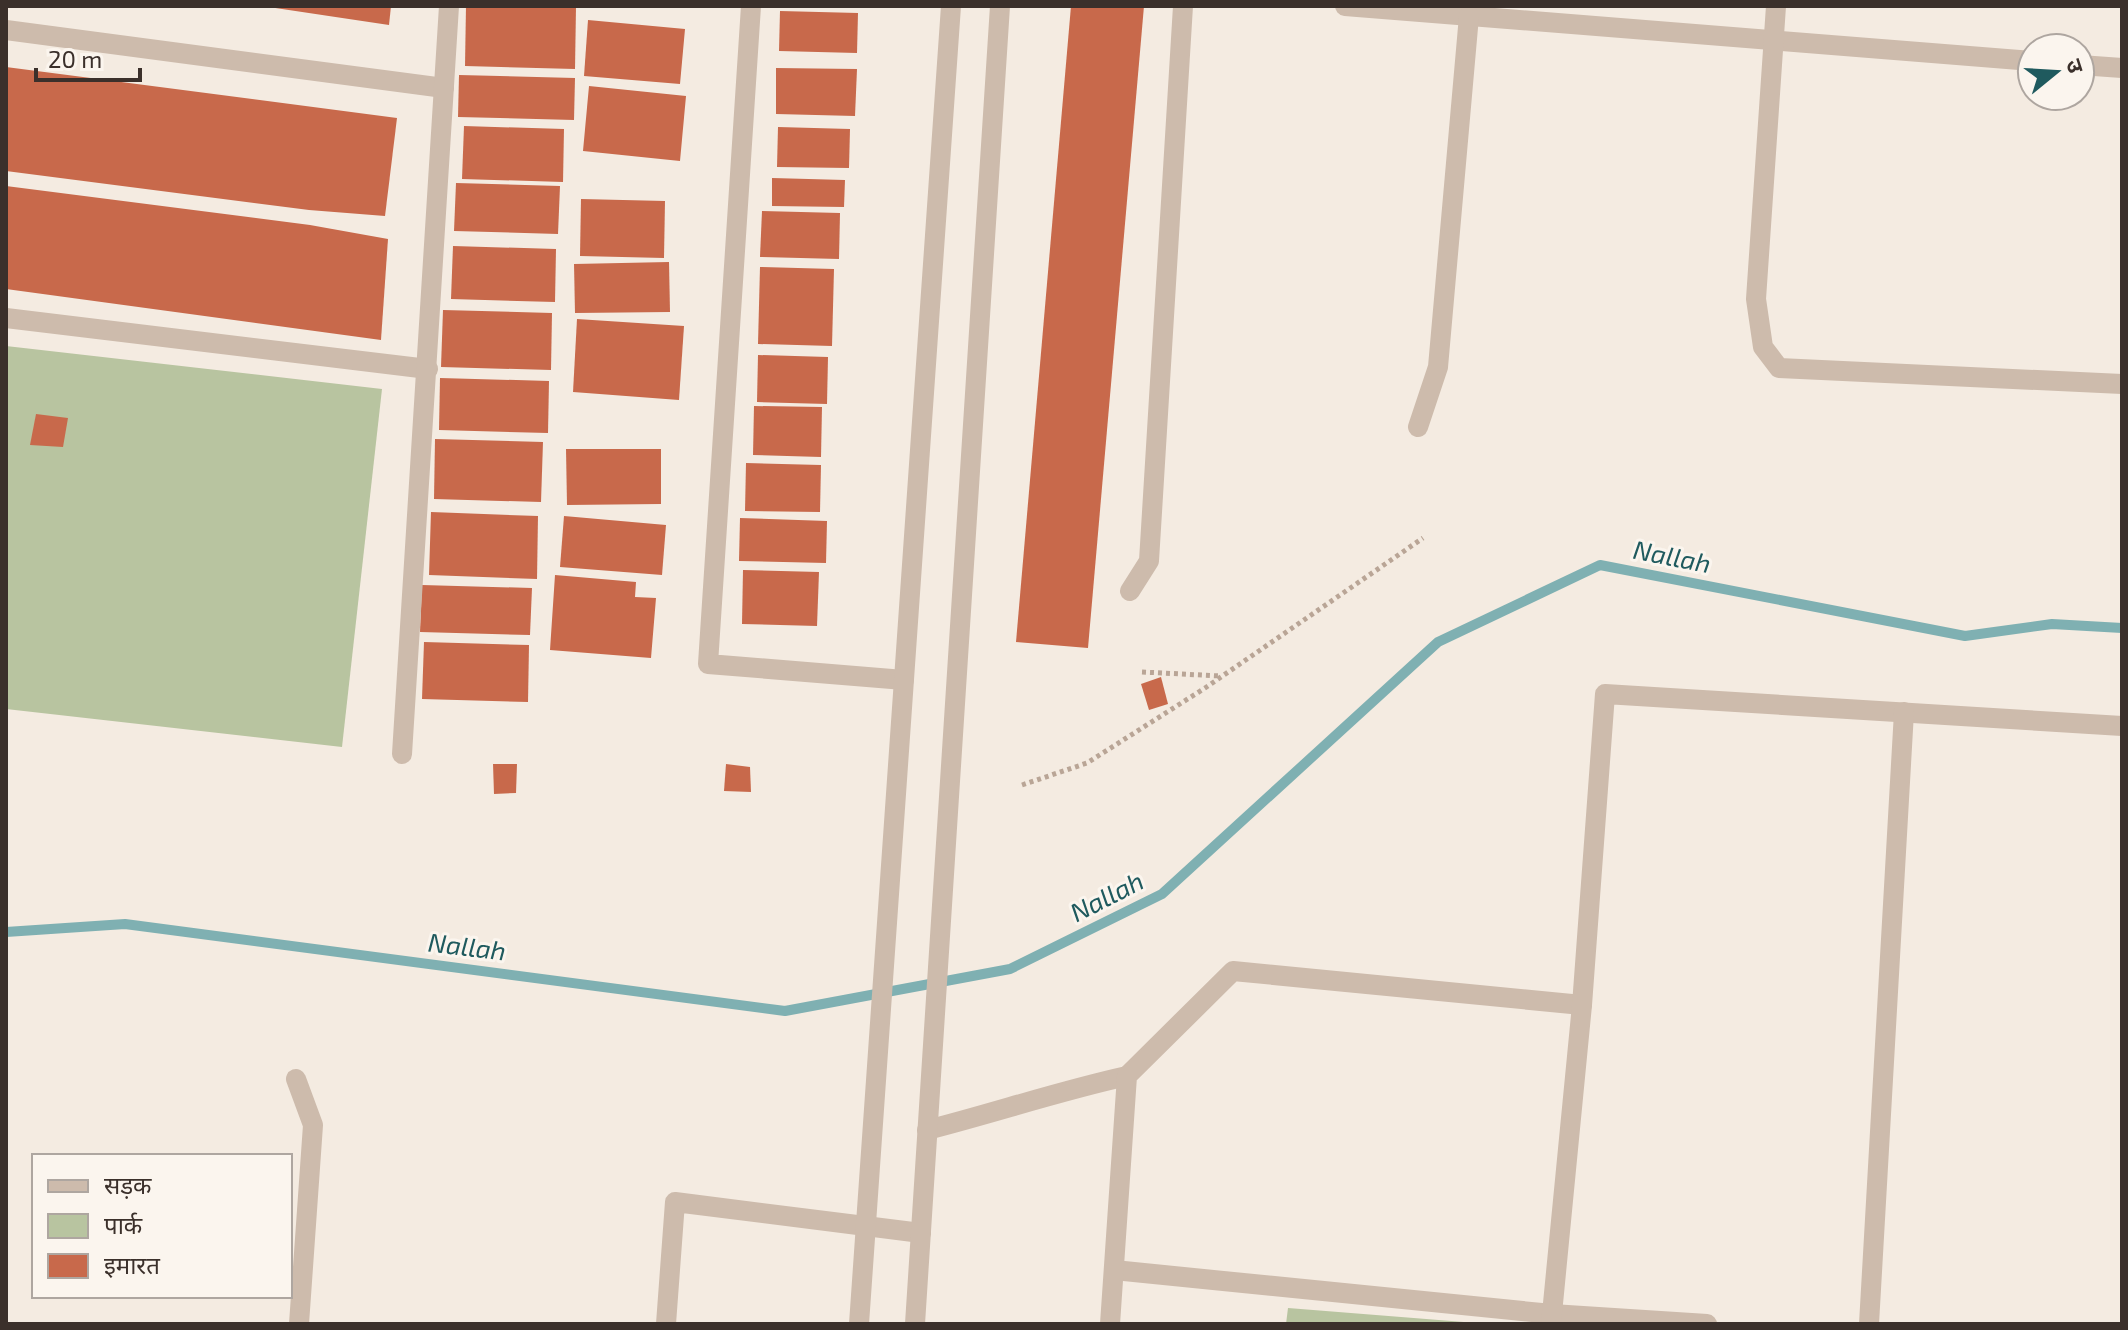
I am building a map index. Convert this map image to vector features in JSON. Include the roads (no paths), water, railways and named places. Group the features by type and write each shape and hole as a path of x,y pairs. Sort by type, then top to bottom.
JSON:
{"street":[{"path":"402,754 449,6"},
{"path":"751,6 708,664 904,680"},
{"path":"859,1324 951,6"},
{"path":"915,1324 1000,6"},
{"path":"1130,591 1149,561 1183,6"},
{"path":"1345,6 2016,60"},
{"path":"1776,6 1756,299 1763,347 1779,368 2122,384"},
{"path":"1418,427 1438,367 1469,16"},
{"path":"6,30 444,88"},
{"path":"2096,66 2122,68"},
{"path":"6,318 428,369"},
{"path":"1551,1319 1582,1005 1605,694 2122,726"},
{"path":"1869,1324 1904,712"},
{"path":"927,1130 1127,1076 1233,971 1582,1005"},
{"path":"1110,1324 1127,1076"},
{"path":"296,1079 313,1125 299,1324"},
{"path":"666,1324 675,1202 921,1233"},
{"path":"1114,1270 1551,1319 1707,1324"}],"waterway":[{"name":"Nallah","path":"6,932 125,924 785,1011 1010,969 1162,894 1438,642 1600,565 1965,636 2052,624 2122,628"}]}
